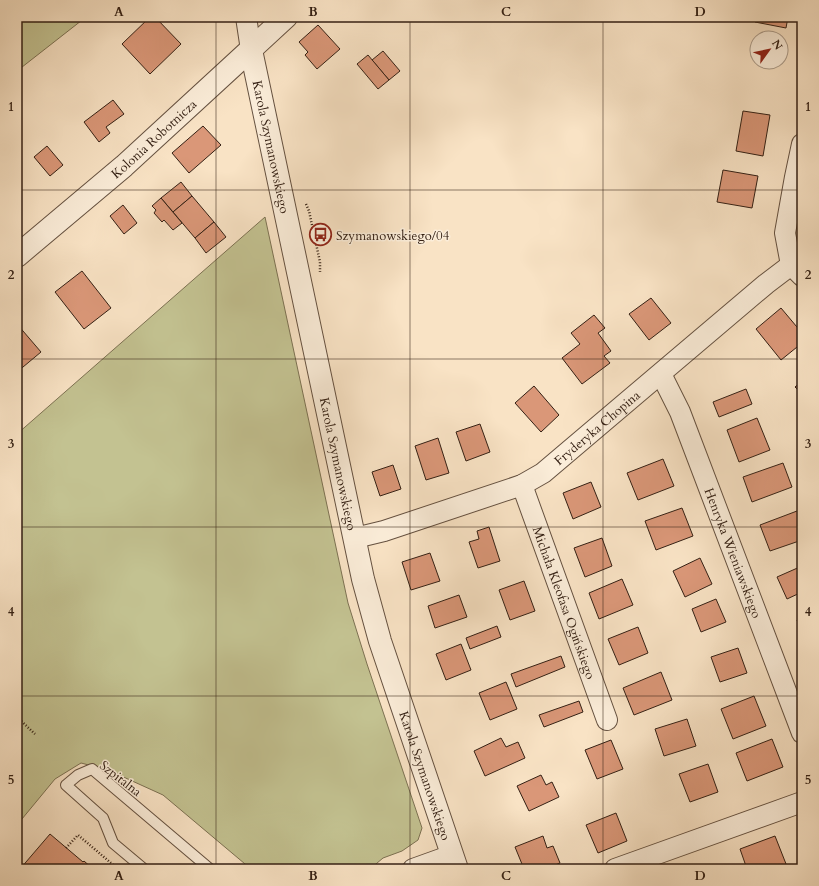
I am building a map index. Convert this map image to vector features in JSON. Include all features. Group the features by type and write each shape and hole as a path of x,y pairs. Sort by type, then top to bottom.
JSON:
{"street":[{"path":"246,17 251,50"},
{"name":"Kolonia Robotnicza","path":"17,256 124,166 286,17"},
{"name":"Karola Szymanowskiego","path":"251,50 363,579 380,641 455,862"},
{"path":"798,265 785,233 802,144"},
{"name":"Fryderyka Chopina","path":"355,538 384,531 522,485 543,473 766,284 798,265"},
{"name":"Henryka Wieniawskiego","path":"661,374 680,412 802,733"},
{"name":"Michała Kleofasa Ogińskiego","path":"522,485 607,720"},
{"path":"615,869 802,802"},
{"path":"413,869 455,862"}],"lane":[{"name":"Szpitalna","path":"144,869 113,843 103,818 66,785 78,775 92,769 210,869"}],"path":[{"path":"17,717 35,734"},
{"path":"66,848 78,835 118,869"}],"shaded area":[{"path":"17,17 86,17 17,71"},
{"path":"265,217 348,603 422,828 418,840 402,851 383,858 370,869 251,869 163,795 108,770 81,763 55,779 17,825 17,434"}],"building":[{"path":"150,17 155,17 181,44 150,74 122,44"},
{"path":"755,17 788,17 786,28 755,22"},
{"path":"318,25 340,49 317,69 305,55 308,52 299,42"},
{"path":"383,51 400,71 389,80 372,60"},
{"path":"368,55 389,80 378,89 357,64"},
{"path":"113,100 124,114 106,127 110,133 99,142 84,122"},
{"path":"743,111 770,115 763,156 736,151"},
{"path":"203,126 221,145 189,173 172,153"},
{"path":"47,146 63,165 50,176 34,157"},
{"path":"723,170 758,176 752,208 717,202"},
{"path":"181,182 192,196 173,212 161,198"},
{"path":"192,196 214,222 195,238 173,212"},
{"path":"161,198 182,223 173,230 164,220 162,222 154,213 156,210 152,206"},
{"path":"123,205 137,223 124,234 110,216"},
{"path":"214,222 226,237 206,253 195,238"},
{"path":"82,271 111,308 84,329 55,292"},
{"path":"651,298 671,323 649,340 629,314"},
{"path":"781,308 802,333 802,343 781,360 756,329"},
{"path":"594,315 605,328 598,333 611,351 604,356 610,363 582,384 562,358 580,344 571,333"},
{"path":"17,324 41,352 17,372"},
{"path":"802,381 802,394 795,387"},
{"path":"534,386 559,415 541,432 515,403"},
{"path":"746,389 752,404 719,417 713,402"},
{"path":"757,418 770,450 739,462 727,430"},
{"path":"480,424 490,452 466,461 456,432"},
{"path":"438,438 449,473 426,480 415,446"},
{"path":"663,459 674,486 638,500 627,473"},
{"path":"783,463 792,487 752,502 743,477"},
{"path":"393,465 401,489 380,496 372,472"},
{"path":"591,482 601,507 573,519 563,493"},
{"path":"682,508 693,536 656,550 645,521"},
{"path":"797,511 802,524 802,540 770,551 760,525"},
{"path":"489,527 500,561 478,568 469,542 479,539 477,531"},
{"path":"602,538 612,566 585,577 574,548"},
{"path":"430,553 440,581 411,590 402,562"},
{"path":"700,558 712,584 685,597 673,571"},
{"path":"802,566 802,592 787,599 777,577"},
{"path":"622,579 633,605 599,619 589,593"},
{"path":"524,581 535,611 510,620 499,590"},
{"path":"459,595 467,617 435,628 428,606"},
{"path":"716,599 726,622 701,632 692,609"},
{"path":"802,618 802,635 797,620"},
{"path":"497,626 501,637 470,649 466,638"},
{"path":"638,627 648,653 619,665 608,639"},
{"path":"461,644 471,670 446,680 436,654"},
{"path":"738,648 747,673 720,682 711,657"},
{"path":"561,656 565,667 516,687 511,674"},
{"path":"661,672 672,700 634,715 623,688"},
{"path":"506,682 517,709 490,720 479,693"},
{"path":"754,696 766,726 733,739 721,709"},
{"path":"579,701 583,712 544,727 539,715"},
{"path":"687,719 696,746 664,756 655,729"},
{"path":"501,738 506,747 518,742 525,758 485,776 474,751"},
{"path":"772,739 783,767 747,781 736,753"},
{"path":"611,740 623,769 597,779 585,750"},
{"path":"708,764 718,792 690,802 679,774"},
{"path":"541,775 546,785 552,782 559,797 529,811 517,786"},
{"path":"616,813 627,841 598,853 586,825"},
{"path":"50,834 83,862 84,861 93,869 20,869"},
{"path":"543,836 547,848 553,846 560,863 545,869 524,869 515,847"},
{"path":"775,836 788,869 747,869 740,849"}],"place":[{"name":"Szymanowskiego/04","path":"321,235"}]}
